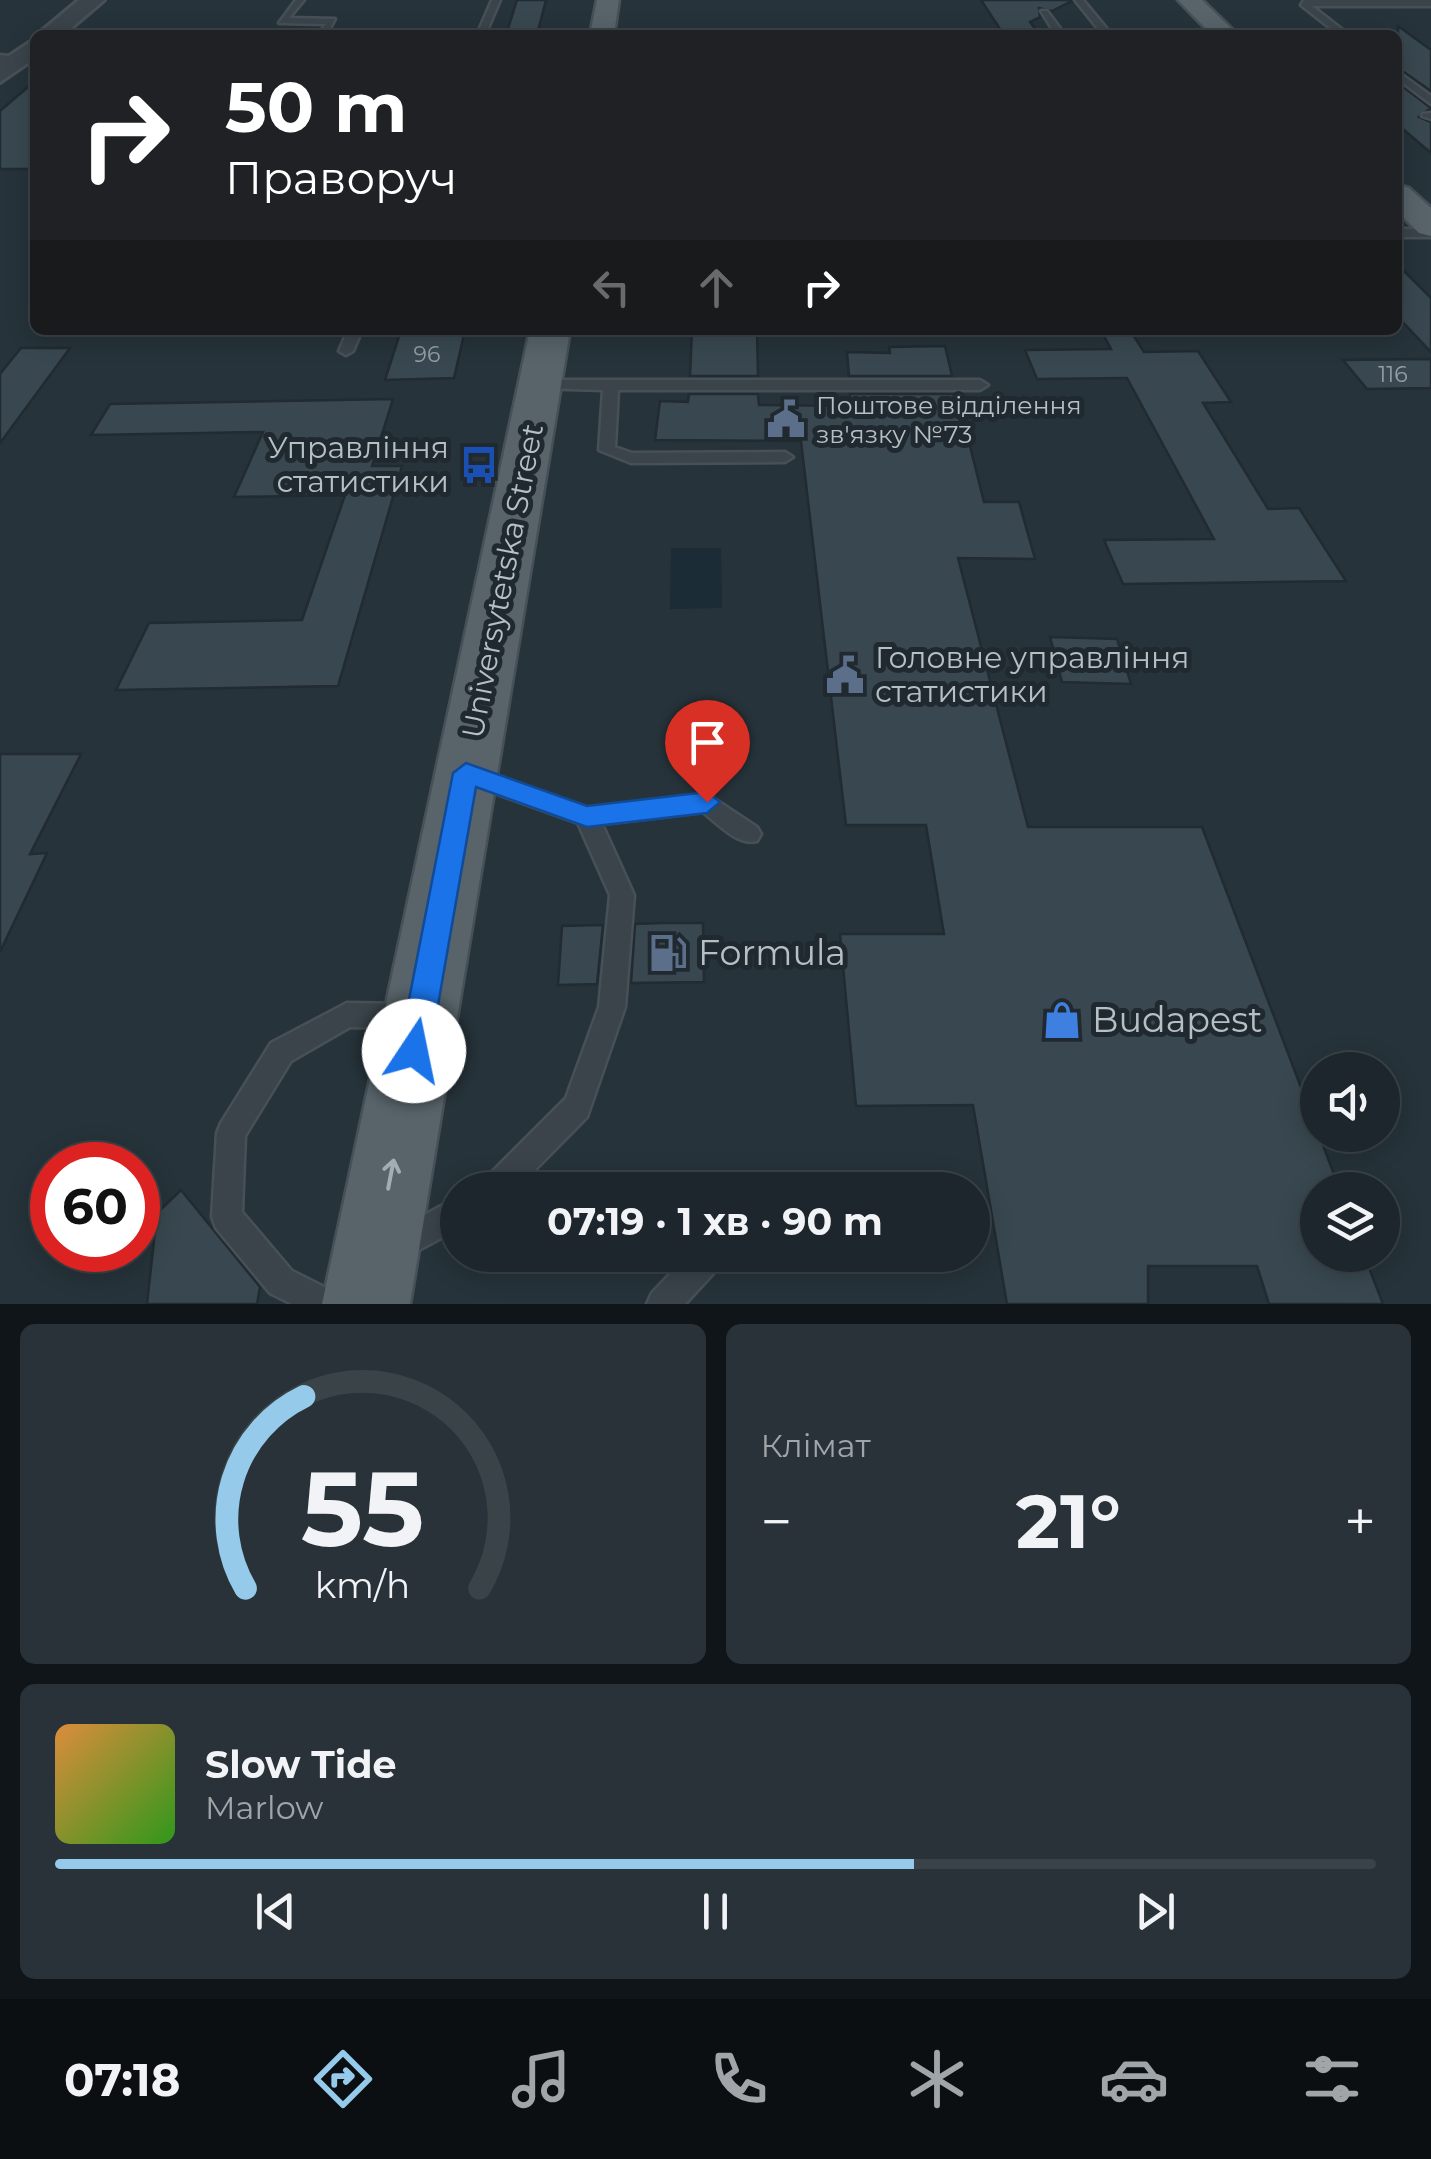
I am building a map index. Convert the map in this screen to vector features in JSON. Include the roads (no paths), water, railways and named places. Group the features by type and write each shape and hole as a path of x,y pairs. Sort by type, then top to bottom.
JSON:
{"main road":[{"path":"603,30 608,0"},
{"path":"1189,0 1221,30"},
{"path":"1402,199 1431,230"},
{"name":"Universytetska Street","path":"355,1289 421,1016 549,335"}],"street":[{"path":"55,30 93,0"}],"lane":[{"path":"300,0 282,21 332,21 326,30"},
{"path":"482,30 496,0"},
{"path":"1079,0 1104,30"},
{"path":"1339,30 1304,3 1431,3"},
{"path":"1044,13 1057,30"},
{"path":"1402,78 1431,101"},
{"path":"1402,234 1431,230"},
{"path":"346,351 353,335"},
{"path":"540,385 980,385"},
{"path":"612,385 608,450 613,454 631,458 785,458"},
{"path":"466,773 587,817 707,802 750,834"},
{"path":"512,1172 577,1107 612,1007 622,894 587,817"},
{"path":"421,1016 347,1015 281,1052 231,1132 227,1217 281,1282 355,1289 440,1225"},
{"path":"662,1304 692,1272"}],"water":[{"path":"671,548 721,548 722,608 670,609"}],"place":[{"name":"Поштове відділення зв'язку №73","path":"786,419"},
{"name":"Управління статистики","path":"479,465"},
{"name":"Головне управління статистики","path":"845,675"},
{"name":"Formula","path":"668,953"},
{"name":"Budapest","path":"1062,1020"}]}
